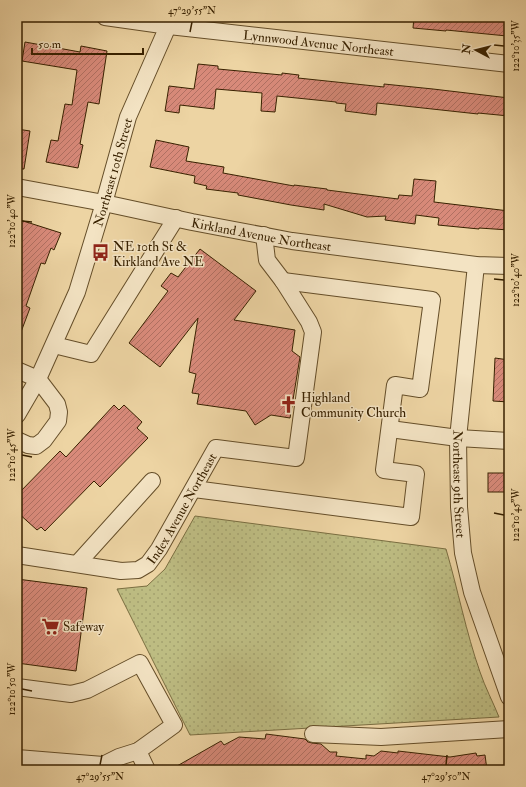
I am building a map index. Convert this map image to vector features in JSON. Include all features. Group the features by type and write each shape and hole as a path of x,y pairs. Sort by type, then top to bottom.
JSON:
{"street":[{"name":"Lynnwood Avenue Northeast","path":"105,17 171,22 509,64"},
{"name":"Northeast 10th Street","path":"17,415 38,379 77,292 128,117 171,22"},
{"name":"Kirkland Avenue Northeast","path":"17,187 292,241 476,265 509,266"},
{"path":"54,345 91,354 176,218"},
{"path":"194,489 411,517 416,474 384,470 395,385 420,388 432,300 283,281 267,260 264,236"},
{"name":"Northeast 9th Street","path":"476,265 458,438 459,507 464,553 472,592 509,697"},
{"name":"Index Avenue Northeast","path":"17,555 121,571 138,570 148,564 159,549 216,448 296,458 312,332 309,322 283,281"},
{"path":"17,370 38,379 57,404 59,412 58,421 44,440 36,446 28,445 17,440"},
{"path":"390,429 458,438 509,441"},
{"path":"77,564 152,481"},
{"path":"17,687 71,694 87,690 140,663 174,725 138,751 119,756 103,765 37,761 17,758"},
{"path":"313,734 381,738 509,729"},
{"path":"138,751 148,770"}],"shaded area":[{"path":"195,516 446,549 475,657 484,683 499,717 190,735 117,589 147,586 165,569"}],"building":[{"path":"414,17 508,17 507,36 413,28"},
{"path":"25,42 80,52 81,46 107,51 99,104 88,102 80,144 83,145 78,168 46,162 51,140 58,141 65,104 72,105 77,70 22,61"},
{"path":"198,64 218,66 218,69 282,75 282,73 299,75 298,78 384,87 384,84 509,98 509,116 377,103 376,115 345,111 346,104 336,102 277,96 275,112 261,111 262,93 216,89 214,109 180,105 179,113 165,111 169,86 194,89"},
{"path":"17,129 30,131 24,169 17,169"},
{"path":"156,140 189,147 186,161 224,167 223,173 294,186 398,199 399,195 412,196 414,179 436,181 434,202 509,211 509,230 438,225 439,218 416,215 415,224 385,220 386,216 367,217 324,204 324,210 238,195 238,193 206,189 207,186 194,183 195,176 150,167"},
{"path":"17,219 61,233 54,250 51,248 45,264 41,263 26,306 30,308 18,340 17,340"},
{"path":"200,249 256,291 234,320 295,330 292,351 300,357 290,418 271,415 255,425 246,411 197,404 199,394 192,393 196,374 189,372 198,318 160,367 129,343 168,291 161,286 171,273 178,277"},
{"path":"495,358 509,360 509,402 493,401"},
{"path":"114,405 119,410 124,405 142,422 137,428 148,438 100,487 94,481 45,531 41,527 37,530 17,512 17,495 60,451 66,457"},
{"path":"488,473 509,473 509,492 488,492"},
{"name":"Safeway","path":"17,579 87,588 76,671 17,663"},
{"path":"266,734 305,739 308,742 321,744 330,752 337,752 336,756 366,759 366,755 374,756 381,751 398,753 398,751 450,757 476,753 477,756 485,755 487,770 170,770 221,741 224,745 239,737 265,739"}],"place":[{"name":"NE 10th St & Kirkland Ave NE","path":"100,253"},
{"name":"Highland Community Church","path":"288,404"},
{"name":"Safeway","path":"50,626"}]}
